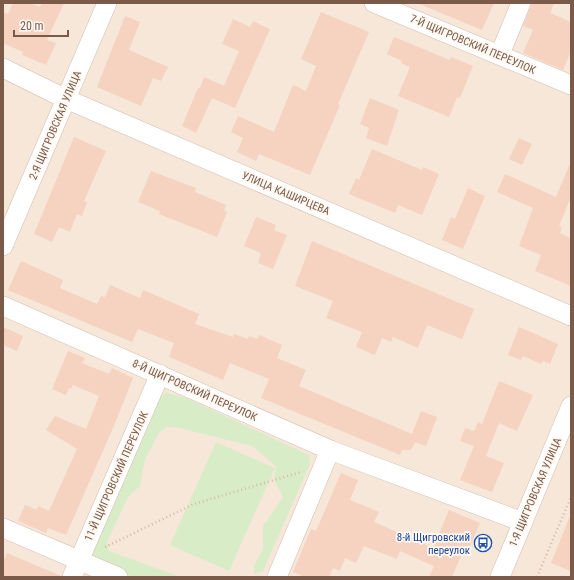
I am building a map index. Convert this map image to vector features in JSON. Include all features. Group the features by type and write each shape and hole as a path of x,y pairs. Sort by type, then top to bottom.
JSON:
{"street":[{"name":"2-Я ЩИГРОВСКАЯ УЛИЦА","path":"3,246 107,3"},
{"name":"7-Й ЩИГРОВСКИЙ ПЕРЕУЛОК","path":"374,3 500,54 571,85"},
{"path":"500,54 521,3"},
{"name":"УЛИЦА КАШИРЦЕВА","path":"3,68 66,99 571,316"},
{"name":"8-Й ЩИГРОВСКИЙ ПЕРЕУЛОК","path":"3,306 160,374 328,457 523,522"},
{"name":"11-Й ЩИГРОВСКИЙ ПЕРЕУЛОК","path":"75,569 160,374"},
{"name":"1-Я ЩИГРОВСКАЯ УЛИЦА","path":"500,577 571,406"},
{"path":"276,577 328,457"},
{"path":"3,528 75,569 118,577"}],"path":[{"path":"75,569 194,504 328,457"},
{"path":"537,577 571,497"}],"shaded area":[{"path":"3,3 571,3 571,577 3,577"}],"green space":[{"path":"166,393 184,397 309,455 310,464 263,571 254,574 254,565 263,549 263,526 283,497 274,480 276,466 252,446 175,427 166,427 159,433 145,459 140,486 128,497 107,542 109,551 181,577 133,577 93,560 89,547 158,398"},
{"path":"216,442 275,468 229,571 170,545"}],"building":[{"path":"13,3 29,3 40,7 42,3 64,3 47,40 56,43 46,65 22,55 23,52 3,43 3,12 8,14"},
{"path":"417,3 494,3 482,30"},
{"path":"532,3 554,3 550,13 571,22 571,51 563,70 523,53 533,30 523,26"},
{"path":"321,12 369,32 310,175 259,154 256,161 237,152 243,138 231,132 238,116 274,132 293,85 306,91 316,66 301,59"},
{"path":"125,16 140,22 129,50 168,67 161,81 153,78 141,106 97,87"},
{"path":"233,19 250,27 253,21 270,29 235,108 212,98 196,133 182,126 198,88 200,88 204,77 224,86 239,51 222,44"},
{"path":"394,37 450,60 451,57 473,66 460,98 457,97 449,117 398,96 410,67 401,63 402,61 387,54"},
{"path":"370,98 399,110 387,146 366,138 369,128 360,124"},
{"path":"74,137 106,151 84,201 87,202 82,216 77,214 70,232 59,227 52,242 34,234"},
{"path":"519,138 532,144 522,165 509,159"},
{"path":"372,149 422,170 423,167 439,174 422,215 398,205 395,213 349,194 356,178 359,180"},
{"path":"571,161 571,197 559,226 562,227 560,233 571,238 571,286 535,271 541,255 519,246 533,208 497,192 505,174 556,197"},
{"path":"151,171 196,188 195,192 226,205 224,211 227,212 217,237 159,214 160,211 138,202"},
{"path":"468,188 485,196 463,249 442,240 451,217 455,219"},
{"path":"256,217 276,225 274,230 287,235 273,269 258,263 261,253 244,246"},
{"path":"312,241 474,309 462,339 427,325 418,348 393,337 391,342 382,338 375,355 356,347 362,332 326,318 333,301 295,286"},
{"path":"21,261 63,280 60,288 97,304 101,296 105,297 110,285 140,298 143,290 199,314 195,324 233,337 234,334 248,339 249,336 257,339 259,335 282,345 277,358 306,370 299,386 412,434 421,411 437,417 426,446 415,442 411,450 402,450 400,455 261,398 269,379 230,363 223,380 169,357 174,343 138,329 132,342 8,290"},
{"path":"3,327 23,336 17,351 3,345"},
{"path":"519,327 558,344 550,364 543,361 541,364 523,356 521,360 508,355"},
{"path":"68,351 85,358 82,363 109,374 112,368 133,378 113,428 66,535 48,528 46,533 18,521 25,505 37,510 38,506 49,511 77,449 46,430 55,416 86,429 99,396 73,385 71,389 69,388 66,395 52,389"},
{"path":"499,381 533,395 517,431 499,423 486,456 504,463 492,492 460,480 474,446 460,441 465,428 474,431 478,422 482,424"},
{"path":"341,473 358,480 350,500 379,512 374,522 433,548 449,510 480,523 468,551 464,549 452,577 429,577 434,566 400,551 397,559 364,546 356,563 345,558 340,571 333,568 329,577 305,577 293,572 311,529 316,531"},
{"path":"571,516 571,571 551,563"},
{"path":"7,553 61,577 3,577 3,562"}],"place":[{"name":"8-й Щигровский переулок","path":"483,543"}]}
